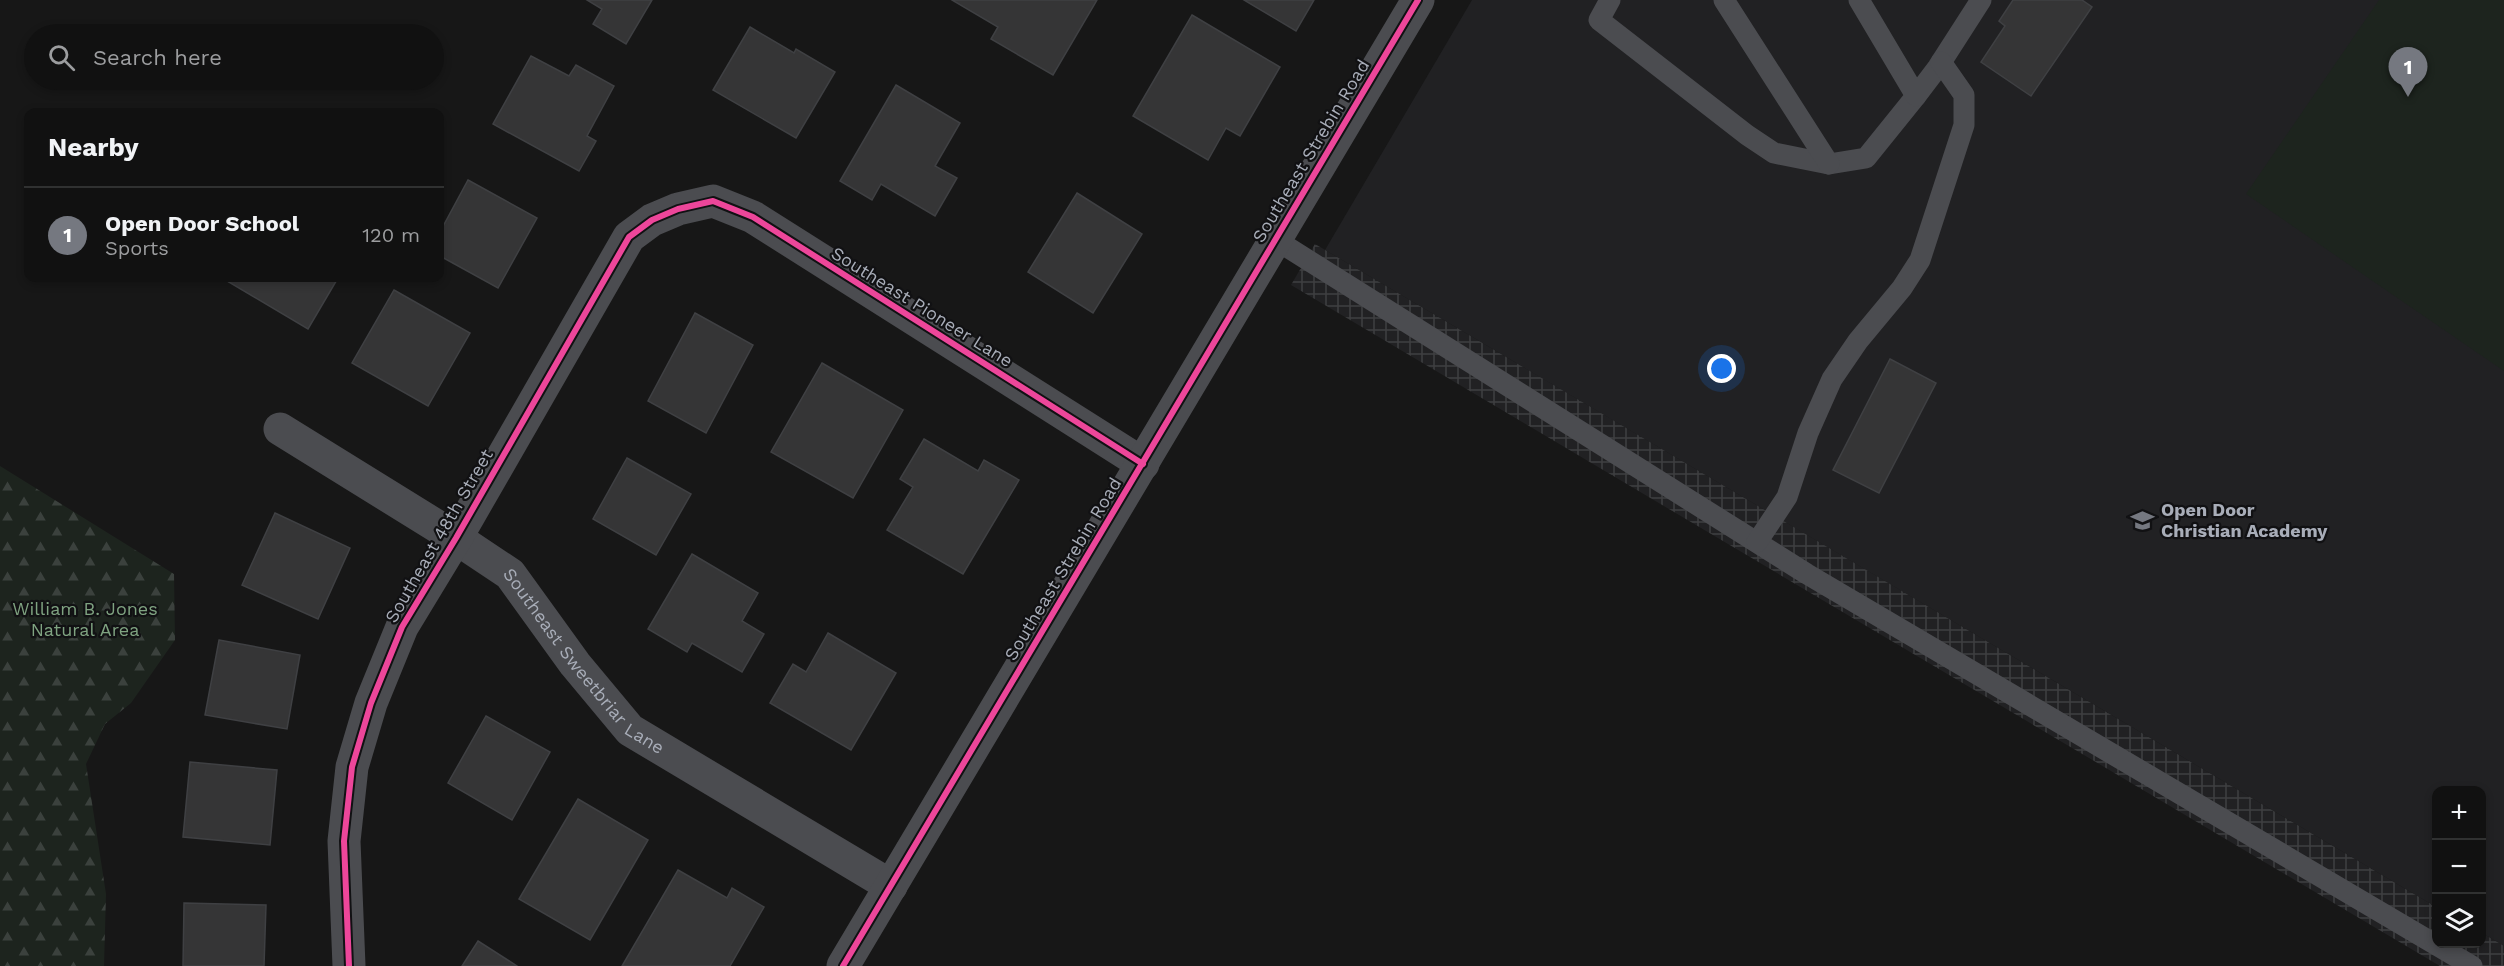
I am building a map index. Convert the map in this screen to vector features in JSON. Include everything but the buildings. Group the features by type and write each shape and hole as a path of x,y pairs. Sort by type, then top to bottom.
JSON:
{"street":[{"name":"Southeast Strebin Road","path":"843,966 1418,0"},
{"name":"Southeast Pioneer Lane","path":"678,209 713,201 753,217 1143,464"},
{"name":"Southeast 48th Street","path":"349,966 344,841 352,767 371,703 402,627 456,538 629,237 652,220 678,209"},
{"name":"Southeast Sweetbriar Lane","path":"280,429 510,574 575,664 630,730 891,886"}],"lane":[{"path":"1610,0 1599,20 1747,135 1774,153 1829,164 1866,158 1941,62 1981,0"},
{"path":"1724,0 1829,164"},
{"path":"1859,0 1916,96"},
{"path":"1757,542 1787,497 1808,433 1832,379 1858,341 1902,288 1920,260 1964,125 1964,95 1941,62"},
{"path":"1276,240 1807,574 2472,966"}],"shaded area":[{"name":"Open Door Christian Academy","path":"1472,0 2504,0 2504,946 2486,935 2486,786 2432,786 2432,905 1325,250"},
{"path":"1315,244 2432,905 2432,948 2486,948 2486,935 2504,946 2504,966 2440,966 1291,285"}],"green space":[{"path":"2379,0 2504,0 2504,371 2246,194"},
{"name":"William B. Jones Natural Area","path":"0,466 174,574 175,640 131,703 105,724 86,764 106,894 104,966 0,966"}],"cycle path":[{"path":"843,966 1418,0"},
{"path":"349,966 344,841 352,767 371,703 402,627 456,538 629,237 652,220 678,209 713,201 753,217 1143,464"}],"place":[{"name":"Open Door School","path":"2408,97"},
{"name":"Open Door Christian Academy","path":"2143,520"}]}
